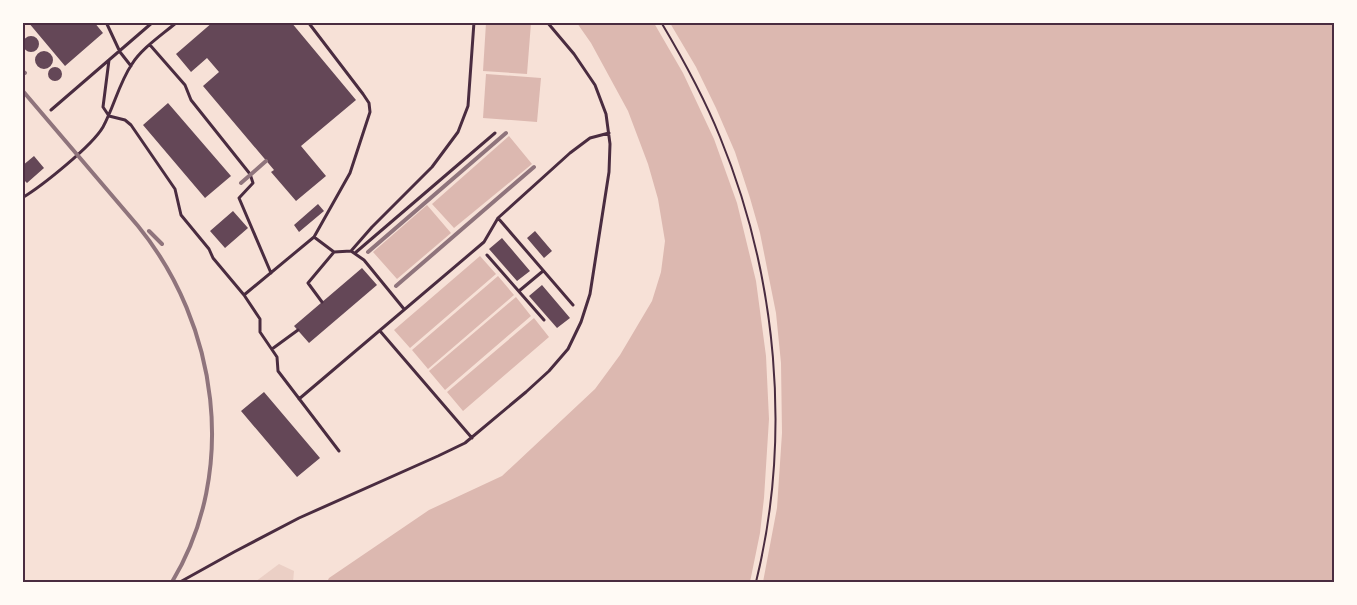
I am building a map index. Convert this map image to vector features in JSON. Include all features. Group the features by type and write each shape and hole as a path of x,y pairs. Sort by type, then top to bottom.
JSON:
{"lane":[{"path":"106,22 120,52 130,66"},
{"path":"51,110 153,22"},
{"path":"22,198 46,182 93,140 109,116 130,66 136,58 177,22"},
{"path":"244,295 314,237 350,173 370,112 364,94 308,22"},
{"path":"351,251 372,227 432,168 458,132 468,106 474,22"},
{"path":"180,582 270,533 351,494 438,456 472,438 549,371 560,359 575,336 586,309 595,265 609,172 609,133 606,114 595,85 574,54 547,22"},
{"path":"150,45 184,85 191,100 250,174 253,183 239,198 270,273"},
{"path":"109,60 104,106 109,116 125,120 132,125 175,189 181,215 209,249 213,258 244,295 260,318 260,332 277,357 278,371 340,451"},
{"path":"355,253 495,133"},
{"path":"299,399 484,242 498,218 583,142 596,135 609,133"},
{"path":"498,218 573,305"},
{"path":"314,237 334,252 351,251 364,260 404,309"},
{"path":"322,302 308,283 334,252"},
{"path":"487,255 544,320"},
{"path":"519,292 544,271"},
{"path":"272,349 298,330"},
{"path":"380,331 472,438"}],"path":[{"path":"661,22 701,95 725,148 747,215 765,296 774,380 775,438 768,521 756,582"}],"shaded area":[{"path":"486,23 531,23 527,74 483,71"},
{"path":"577,23 1334,23 1334,582 327,582 329,578 429,510 502,476 595,389 620,355 652,301 661,272 665,241 658,199 648,164 628,111 591,43"},
{"path":"486,74 541,78 537,122 483,118"},
{"path":"509,136 532,164 454,228 432,204"},
{"path":"427,205 451,233 397,279 373,252"},
{"path":"480,256 496,274 410,348 394,330"},
{"path":"498,276 514,295 428,369 412,350"},
{"path":"516,297 531,316 445,390 429,371"},
{"path":"534,318 549,337 463,411 447,392"},
{"path":"279,564 294,571 293,582 255,582"}],"pier":[{"path":"654,23 670,23 696,67 735,152 760,233 776,313 781,363 782,433 777,508 763,582 750,582 760,533 769,419 766,356 756,281 737,203 714,139 683,73"}],"building":[{"path":"28,22 94,22 103,33 65,66"},
{"path":"213,22 291,22 356,100 301,146 326,176 296,201 271,172 274,170 203,86 219,72 207,58 191,72 176,54"},
{"path":"28,36 34,36 39,41 37,50 28,52 23,47 23,41"},
{"path":"44,51 50,54 53,60 50,66 44,69 38,66 35,60 38,54"},
{"path":"55,67 60,69 62,74 60,79 55,81 50,79 48,74 50,69"},
{"path":"168,103 231,176 205,198 143,125"},
{"path":"34,156 44,168 27,183 22,178 22,166"},
{"path":"318,204 324,211 299,232 294,225"},
{"path":"233,211 248,228 225,248 210,231"},
{"path":"535,231 552,251 544,258 527,238"},
{"path":"502,238 530,271 517,281 489,249"},
{"path":"362,268 377,285 309,343 294,326"},
{"path":"542,285 570,318 557,328 529,296"},
{"path":"264,392 320,458 297,477 241,411"}],"railway":[{"path":"22,90 138,226 165,265 186,307 202,352 210,399 212,446 206,493 193,539 172,582"},
{"path":"368,252 506,133"},
{"path":"241,183 266,161"},
{"path":"396,286 534,167"},
{"path":"149,231 162,244"}]}
